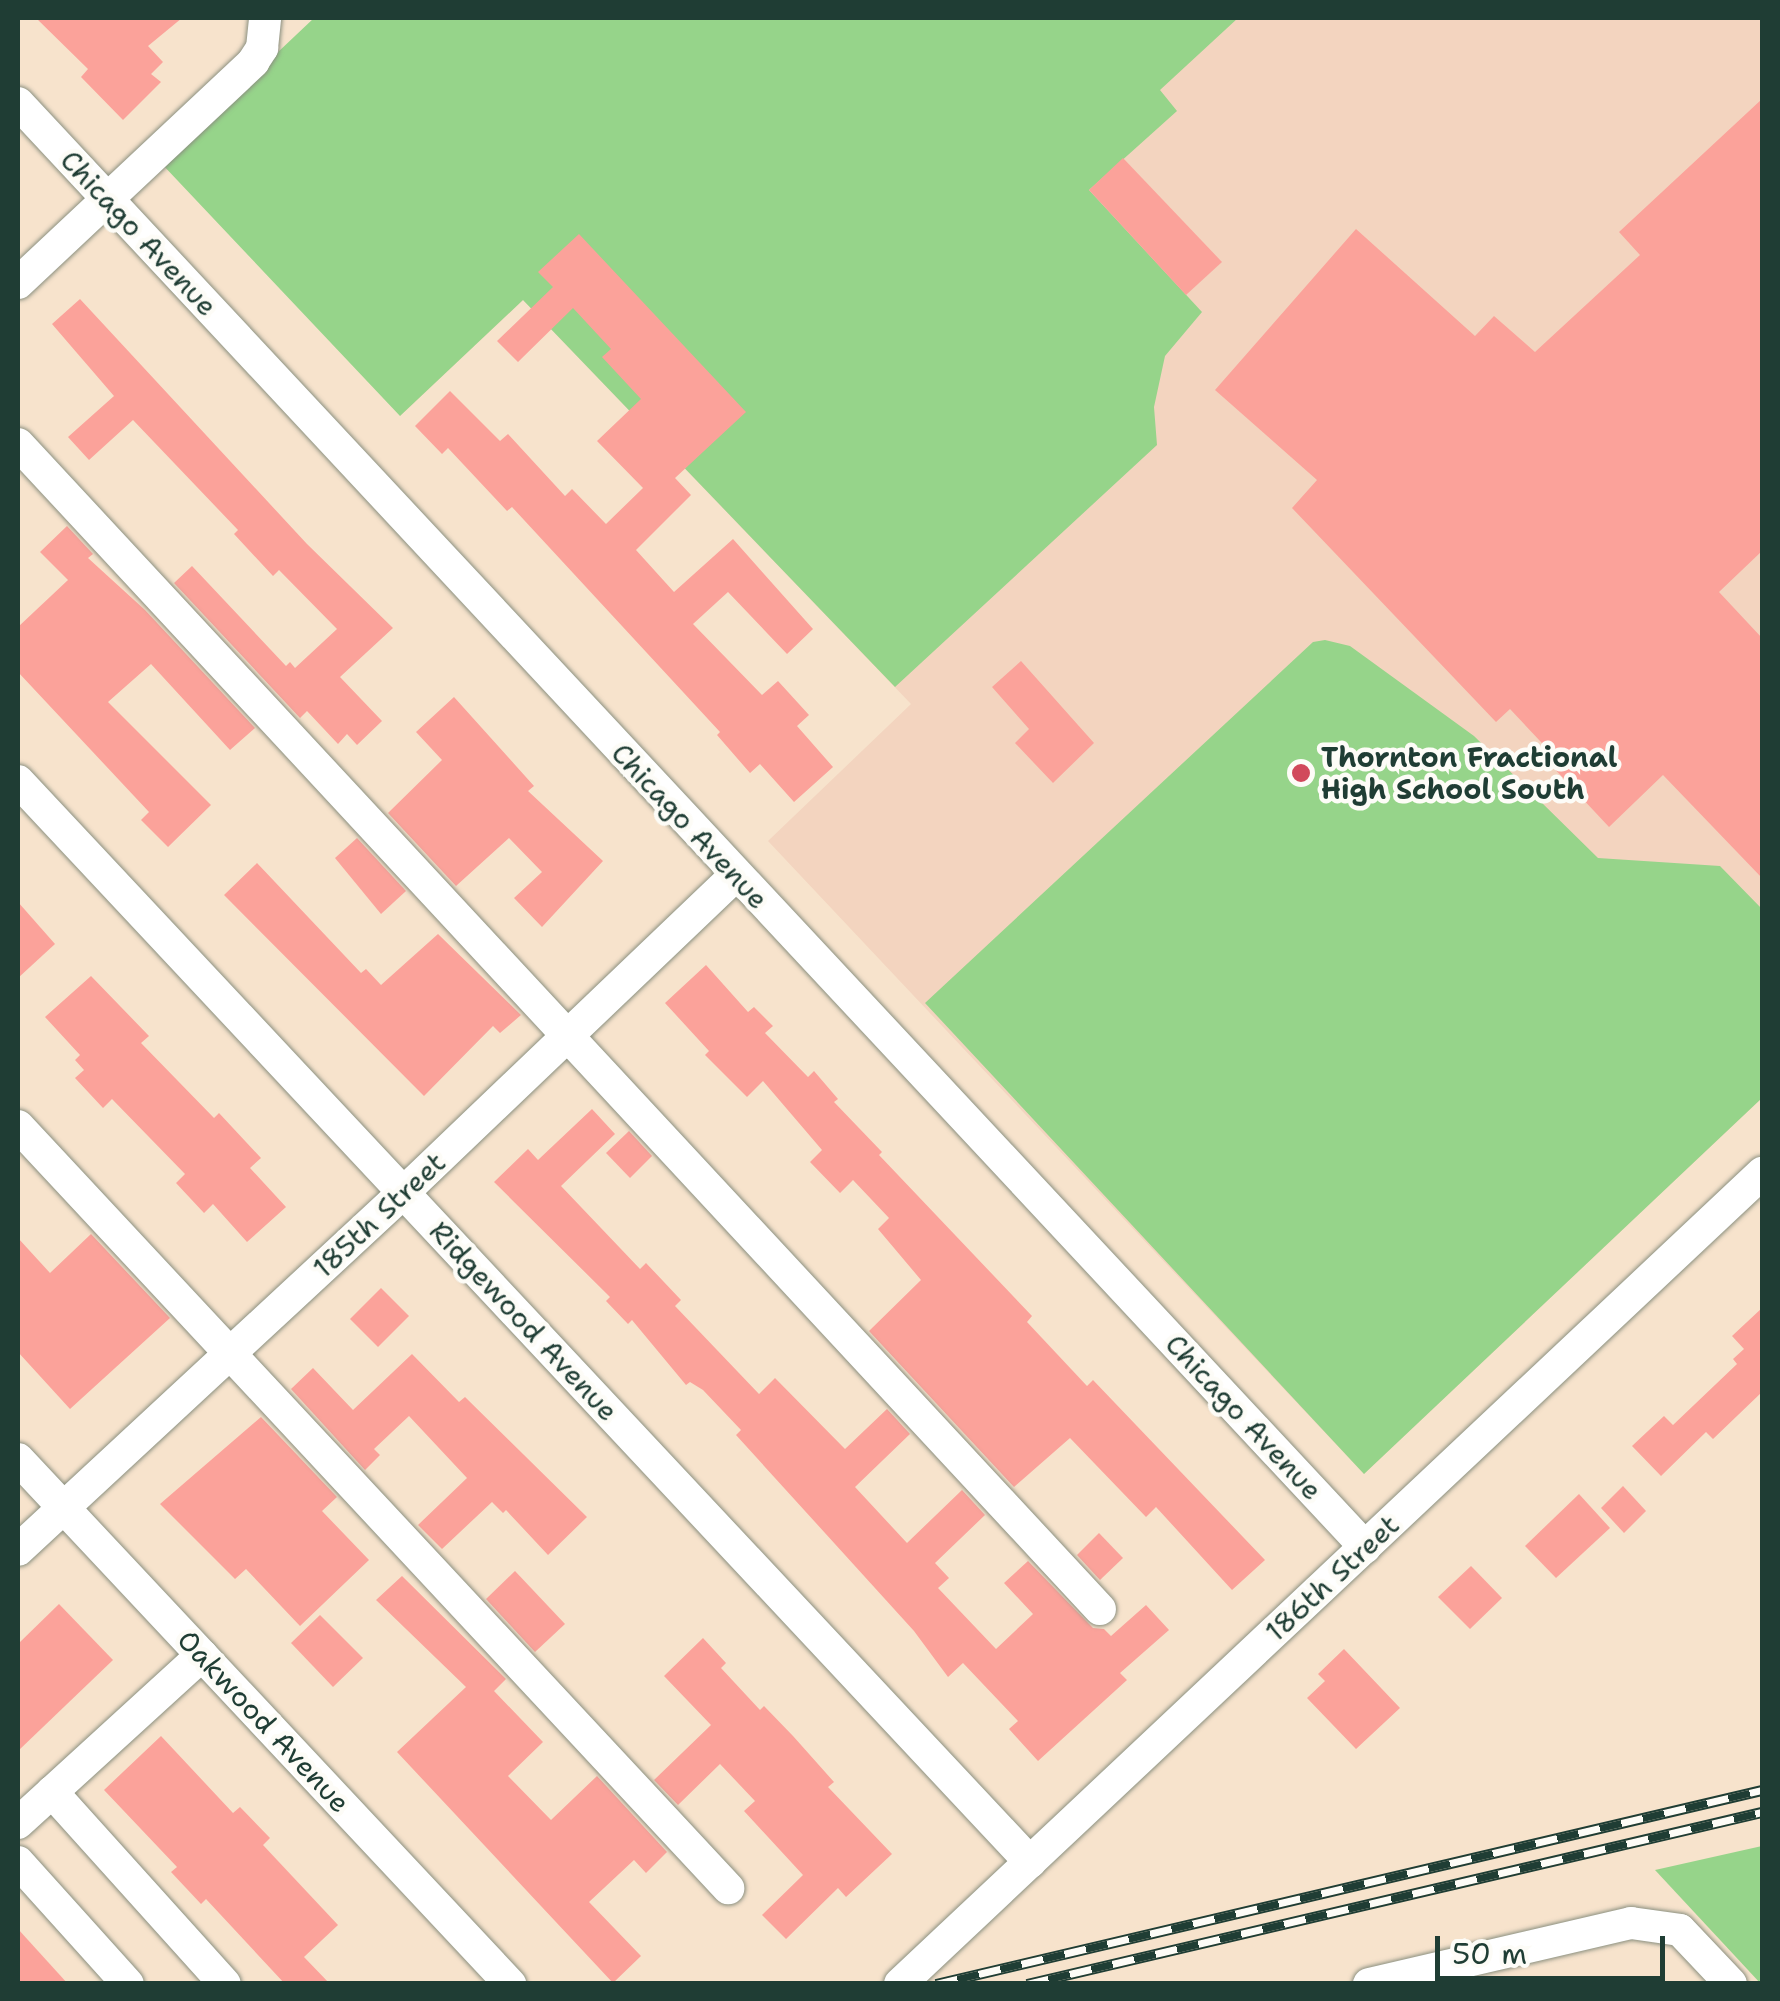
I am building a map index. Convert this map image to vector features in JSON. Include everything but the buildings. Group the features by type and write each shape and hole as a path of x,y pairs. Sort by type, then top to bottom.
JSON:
{"street":[{"path":"18,283 253,62 262,48 264,18"},
{"name":"Chicago Avenue","path":"18,104 1364,1547"},
{"path":"18,444 1100,1609"},
{"name":"Ridgewood Avenue","path":"18,781 1030,1862"},
{"name":"185th Street","path":"18,1550 404,1192 735,876"},
{"path":"18,1126 728,1888"},
{"name":"186th Street","path":"900,1984 1762,1172"},
{"name":"Oakwood Avenue","path":"18,1459 510,1984"},
{"path":"18,1823 202,1654"},
{"path":"52,1792 225,1984"},
{"path":"18,1862 128,1984"},
{"path":"1369,1984 1632,1923 1680,1930 1731,1984"}],"shaded area":[{"name":"Thornton Fractional High School South","path":"314,18 1762,18 1762,1098 1364,1474 768,841 911,704 523,300 400,416"}],"green space":[{"path":"314,18 1238,18 1160,90 1177,111 1089,190 1202,312 1165,356 1154,407 1157,445 895,687 523,300 400,416 161,163"},
{"path":"1325,640 1350,646 1474,736 1598,858 1720,866 1762,909 1762,1098 1364,1474 925,1003 1313,642"},
{"path":"1762,1846 1762,1983 1761,1984 1655,1870"}],"railway":[{"path":"936,1984 1762,1790"},
{"path":"1027,1984 1762,1812"}],"place":[{"name":"Thornton Fractional High School South","path":"1301,773"}]}
